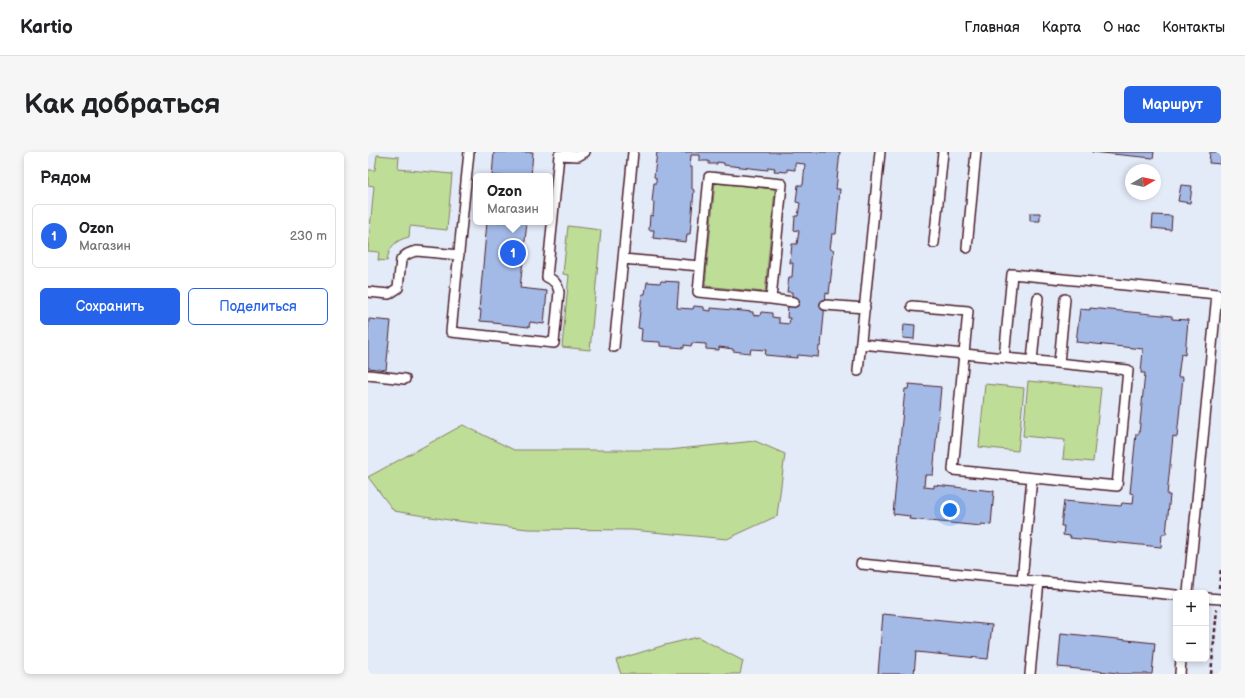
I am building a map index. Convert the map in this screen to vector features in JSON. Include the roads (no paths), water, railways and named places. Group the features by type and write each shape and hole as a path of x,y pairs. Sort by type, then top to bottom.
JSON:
{"lane":[{"path":"469,152 451,332 554,342 559,292 556,283 552,279 547,278 552,225"},
{"path":"553,216 559,155 578,156 585,152"},
{"path":"614,347 633,152"},
{"path":"858,371 880,152"},
{"path":"934,243 943,152"},
{"path":"966,248 976,152"},
{"path":"771,299 782,184 709,177 698,292 794,302"},
{"path":"368,292 389,294 398,288 401,260 404,256 412,252 417,251 459,255"},
{"path":"623,258 700,266"},
{"path":"1004,358 1012,274 1216,294 1188,590"},
{"path":"1032,361 1038,298"},
{"path":"1058,363 1065,299"},
{"path":"825,305 865,308"},
{"path":"861,344 964,354 1032,361 1128,370 1117,486 953,470 964,354 968,311 912,306"},
{"path":"368,375 405,379"},
{"path":"1022,580 1032,478"},
{"path":"861,564 1173,595"},
{"path":"1030,674 1039,581"},
{"path":"1209,598 1220,599"},
{"path":"1180,674 1181,662"}],"place":[{"name":"Ozon","path":"513,253"}]}
